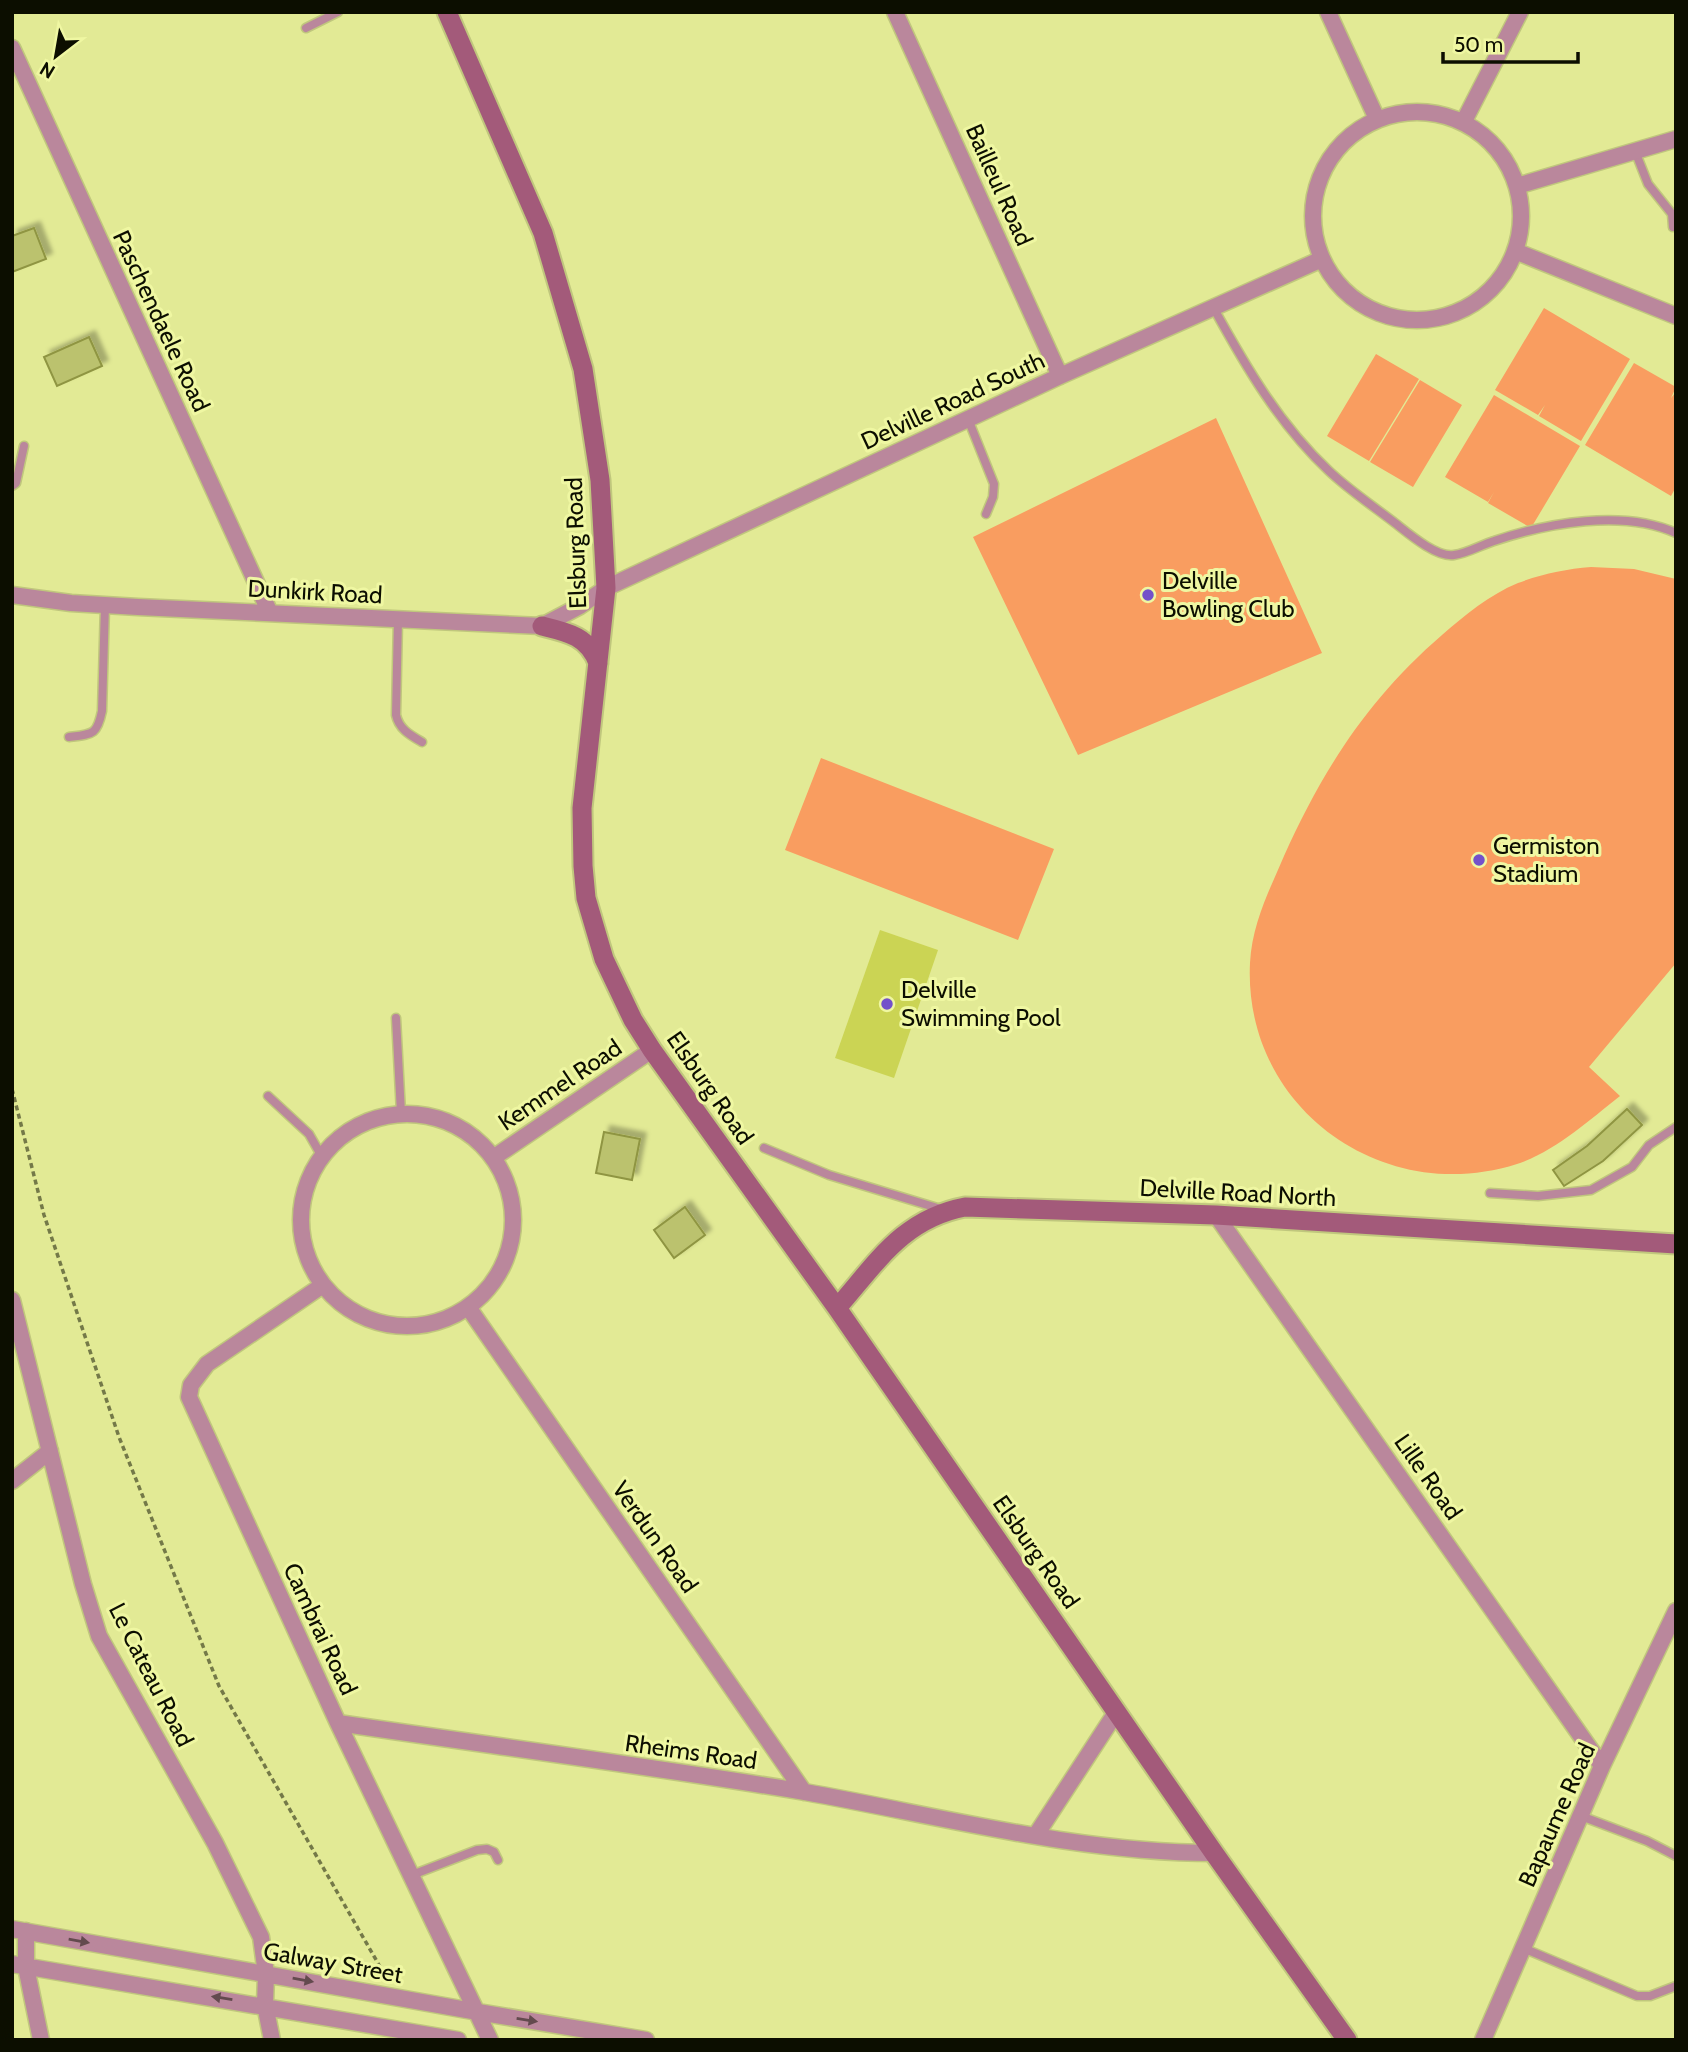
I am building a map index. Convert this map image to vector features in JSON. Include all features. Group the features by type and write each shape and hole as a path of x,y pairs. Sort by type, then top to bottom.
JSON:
{"main road":[{"name":"Elsburg Road","path":"447,12 543,233 583,369 592,423 600,480 606,588 582,808 583,866 586,898 604,958 652,1050 836,1308 1214,1853 1348,2040"},
{"path":"542,626 579,637 593,651 598,663"},
{"name":"Delville Road North","path":"836,1308 887,1250 929,1217 946,1210 984,1206 1216,1215 1676,1244"},
{"path":"1331,2018 1341,2040"}],"street":[{"name":"Bailleul Road","path":"895,12 1060,376"},
{"path":"1328,12 1377,119"},
{"path":"1463,123 1520,12"},
{"name":"Paschendaele Road","path":"12,48 270,613"},
{"path":"1420,112 1443,115 1463,123 1481,134 1496,149 1517,186 1521,212 1515,251 1500,278 1479,300 1461,310 1421,320 1381,313 1362,304 1339,284 1322,258 1315,239 1313,218 1314,197 1320,177 1342,142 1377,119 1398,113 1420,112"},
{"path":"1517,186 1676,139"},
{"path":"1515,251 1676,316"},
{"name":"Delville Road South","path":"606,588 1060,376 1322,258"},
{"path":"542,626 580,606 606,588"},
{"name":"Dunkirk Road","path":"12,595 105,605 542,626"},
{"name":"Kemmel Road","path":"494,1158 652,1050"},
{"path":"425,1114 447,1121 468,1133 494,1158 508,1185 512,1204 511,1243 496,1279 468,1307 451,1317 432,1323 391,1325 353,1312 323,1285 310,1266 302,1244 302,1197 309,1175 321,1155 337,1138 378,1116 425,1114"},
{"name":"Lille Road","path":"1216,1215 1602,1766"},
{"name":"Cambrai Road","path":"323,1285 206,1364 191,1385 189,1397 338,1723 490,2040"},
{"name":"Le Cateau Road","path":"12,1300 83,1584 99,1636 215,1843 261,1937 266,1974 265,2005 272,2040"},
{"name":"Verdun Road","path":"468,1307 804,1792"},
{"path":"12,1480 50,1451"},
{"name":"Bapaume Road","path":"1483,2040 1602,1766 1676,1611"},
{"path":"1036,1835 1117,1711"},
{"name":"Rheims Road","path":"338,1723 804,1792 1036,1835 1162,1853 1214,1853"},
{"path":"19,1930 19,1965 41,2040"},
{"name":"Galway Street","path":"19,1930 646,2040"},
{"path":"19,1965 458,2040"}],"lane":[{"path":"306,29 338,12"},
{"path":"1635,151 1648,184 1672,214 1673,227"},
{"path":"1213,307 1259,388 1294,433 1329,471 1416,540 1439,552 1451,556 1495,540 1574,522 1603,520 1638,523 1676,533"},
{"path":"968,419 994,484 986,514"},
{"path":"12,486 16,483 24,446"},
{"path":"69,737 90,734 99,726 102,711 105,605"},
{"path":"398,619 396,715 398,724 422,742"},
{"path":"396,1018 401,1113"},
{"path":"268,1096 309,1133 321,1155"},
{"path":"1490,1193 1538,1196 1591,1190 1632,1167 1649,1145 1676,1127"},
{"path":"764,1148 829,1175 946,1210"},
{"path":"1581,1816 1647,1841 1676,1856"},
{"path":"412,1875 477,1850 487,1849 494,1852 498,1860"},
{"path":"1523,1948 1637,1996 1650,1996 1676,1986"}],"path":[{"path":"12,1089 44,1214 119,1437 219,1686 383,1972 407,1999"}],"shaded area":[{"path":"1544,308 1630,359 1581,441 1539,416 1545,405 1538,415 1495,390"},
{"path":"1376,354 1419,379 1369,461 1327,436"},
{"path":"1634,363 1676,387 1671,398 1676,392 1676,487 1671,496 1585,445"},
{"path":"1420,380 1462,405 1413,487 1370,462"},
{"path":"1494,395 1580,446 1531,528 1488,503 1494,492 1488,502 1445,477"},
{"name":"Delville Bowling Club","path":"1216,418 1322,653 1078,755 973,537"},
{"name":"Germiston Stadium","path":"1591,567 1634,569 1676,579 1676,963 1589,1067 1620,1096 1558,1143 1517,1164 1466,1174 1417,1171 1371,1157 1330,1134 1296,1101 1270,1061 1254,1015 1250,963 1262,908 1299,824 1332,764 1370,710 1416,659 1469,613 1507,588 1545,575"},
{"path":"821,758 1054,849 1018,940 785,850"},
{"name":"Delville Swimming Pool","path":"880,930 938,950 894,1078 835,1058"}],"building":[{"path":"34,228 46,259 12,272 12,236"},
{"path":"89,337 102,366 57,386 44,357"},
{"path":"1627,1109 1642,1125 1603,1161 1564,1186 1553,1170 1587,1146"},
{"path":"604,1132 640,1139 632,1180 596,1173"},
{"path":"685,1207 705,1235 674,1258 654,1230"}],"place":[{"name":"Delville Bowling Club","path":"1148,595"},
{"name":"Germiston Stadium","path":"1479,860"},
{"name":"Delville Swimming Pool","path":"887,1004"}]}
